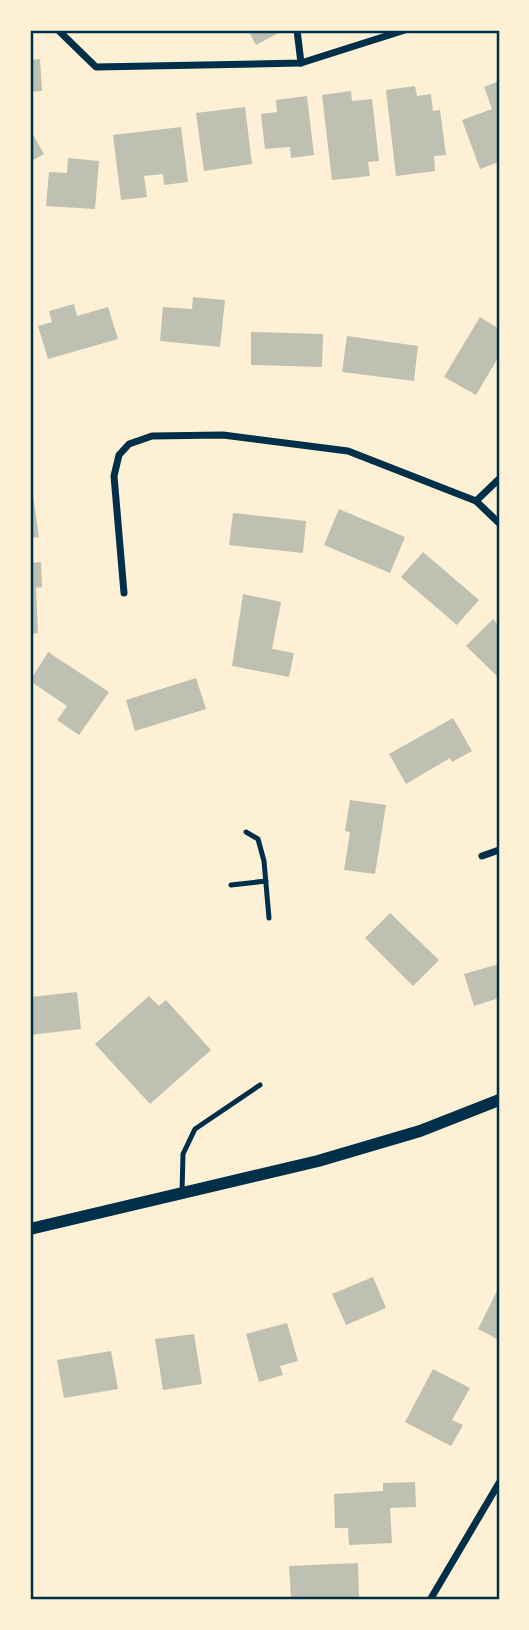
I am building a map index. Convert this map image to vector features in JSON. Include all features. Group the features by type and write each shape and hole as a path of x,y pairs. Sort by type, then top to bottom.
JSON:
{"street":[{"path":"58,30 96,66 302,63 405,30"},
{"path":"297,30 302,63"},
{"path":"124,593 114,475 119,455 129,444 152,436 223,435 348,451 476,501 499,523"},
{"path":"476,501 499,479"},
{"path":"482,856 499,850"},
{"path":"30,1229 182,1195 420,1131 499,1100"},
{"path":"430,1600 499,1483"}],"lane":[{"path":"246,832 258,839 266,881 269,918"},
{"path":"231,885 266,881"},
{"path":"182,1195 183,1154 195,1129 260,1085"}],"building":[{"path":"248,30 284,30 256,45"},
{"path":"40,59 42,91 30,92 30,60"},
{"path":"499,81 499,162 480,169 462,120 492,109 484,87"},
{"path":"415,86 417,96 431,94 433,111 440,110 446,155 434,156 435,171 396,176 386,90"},
{"path":"351,91 352,101 372,99 379,161 368,162 370,176 332,180 322,95"},
{"path":"307,96 314,155 291,158 290,147 265,149 261,114 277,112 276,100"},
{"path":"245,107 252,164 204,171 196,113"},
{"path":"181,127 188,182 164,185 163,174 144,176 147,197 121,200 113,135"},
{"path":"30,129 44,154 30,162"},
{"path":"68,158 99,161 95,209 46,206 49,172 67,173"},
{"path":"193,297 225,300 220,347 160,341 163,307 192,309"},
{"path":"74,304 77,316 108,307 118,339 48,359 38,326 52,322 49,311"},
{"path":"480,317 499,329 499,356 476,395 444,377"},
{"path":"251,332 323,334 322,367 251,365"},
{"path":"347,336 418,346 414,381 342,372"},
{"path":"30,475 39,537 30,538"},
{"path":"339,509 405,537 390,573 324,545"},
{"path":"233,513 306,521 303,553 229,545"},
{"path":"423,552 479,600 457,625 401,577"},
{"path":"41,562 42,587 36,588 38,633 30,634 30,563"},
{"path":"243,594 281,602 272,649 294,653 289,677 232,666"},
{"path":"493,619 499,626 499,678 466,646"},
{"path":"48,652 109,692 79,735 57,720 67,706 30,681"},
{"path":"196,678 206,709 135,731 126,700"},
{"path":"453,718 472,751 452,762 450,758 406,784 389,754"},
{"path":"350,800 386,805 375,874 344,870 350,832 345,831"},
{"path":"390,913 439,960 413,986 365,938"},
{"path":"499,964 499,998 474,1006 464,974"},
{"path":"77,992 81,1029 30,1035 30,997"},
{"path":"149,996 159,1006 166,1000 211,1050 150,1104 95,1044"},
{"path":"373,1277 386,1308 346,1325 332,1294"},
{"path":"499,1287 499,1340 478,1329"},
{"path":"287,1323 298,1361 280,1366 283,1375 259,1382 246,1334"},
{"path":"194,1334 202,1384 163,1390 155,1339"},
{"path":"111,1351 118,1389 64,1398 57,1360"},
{"path":"433,1369 470,1388 452,1420 463,1425 451,1446 405,1422"},
{"path":"415,1482 416,1507 390,1508 392,1543 349,1545 348,1528 335,1528 334,1494 383,1491 383,1483"},
{"path":"358,1563 359,1597 291,1599 289,1566"}]}
